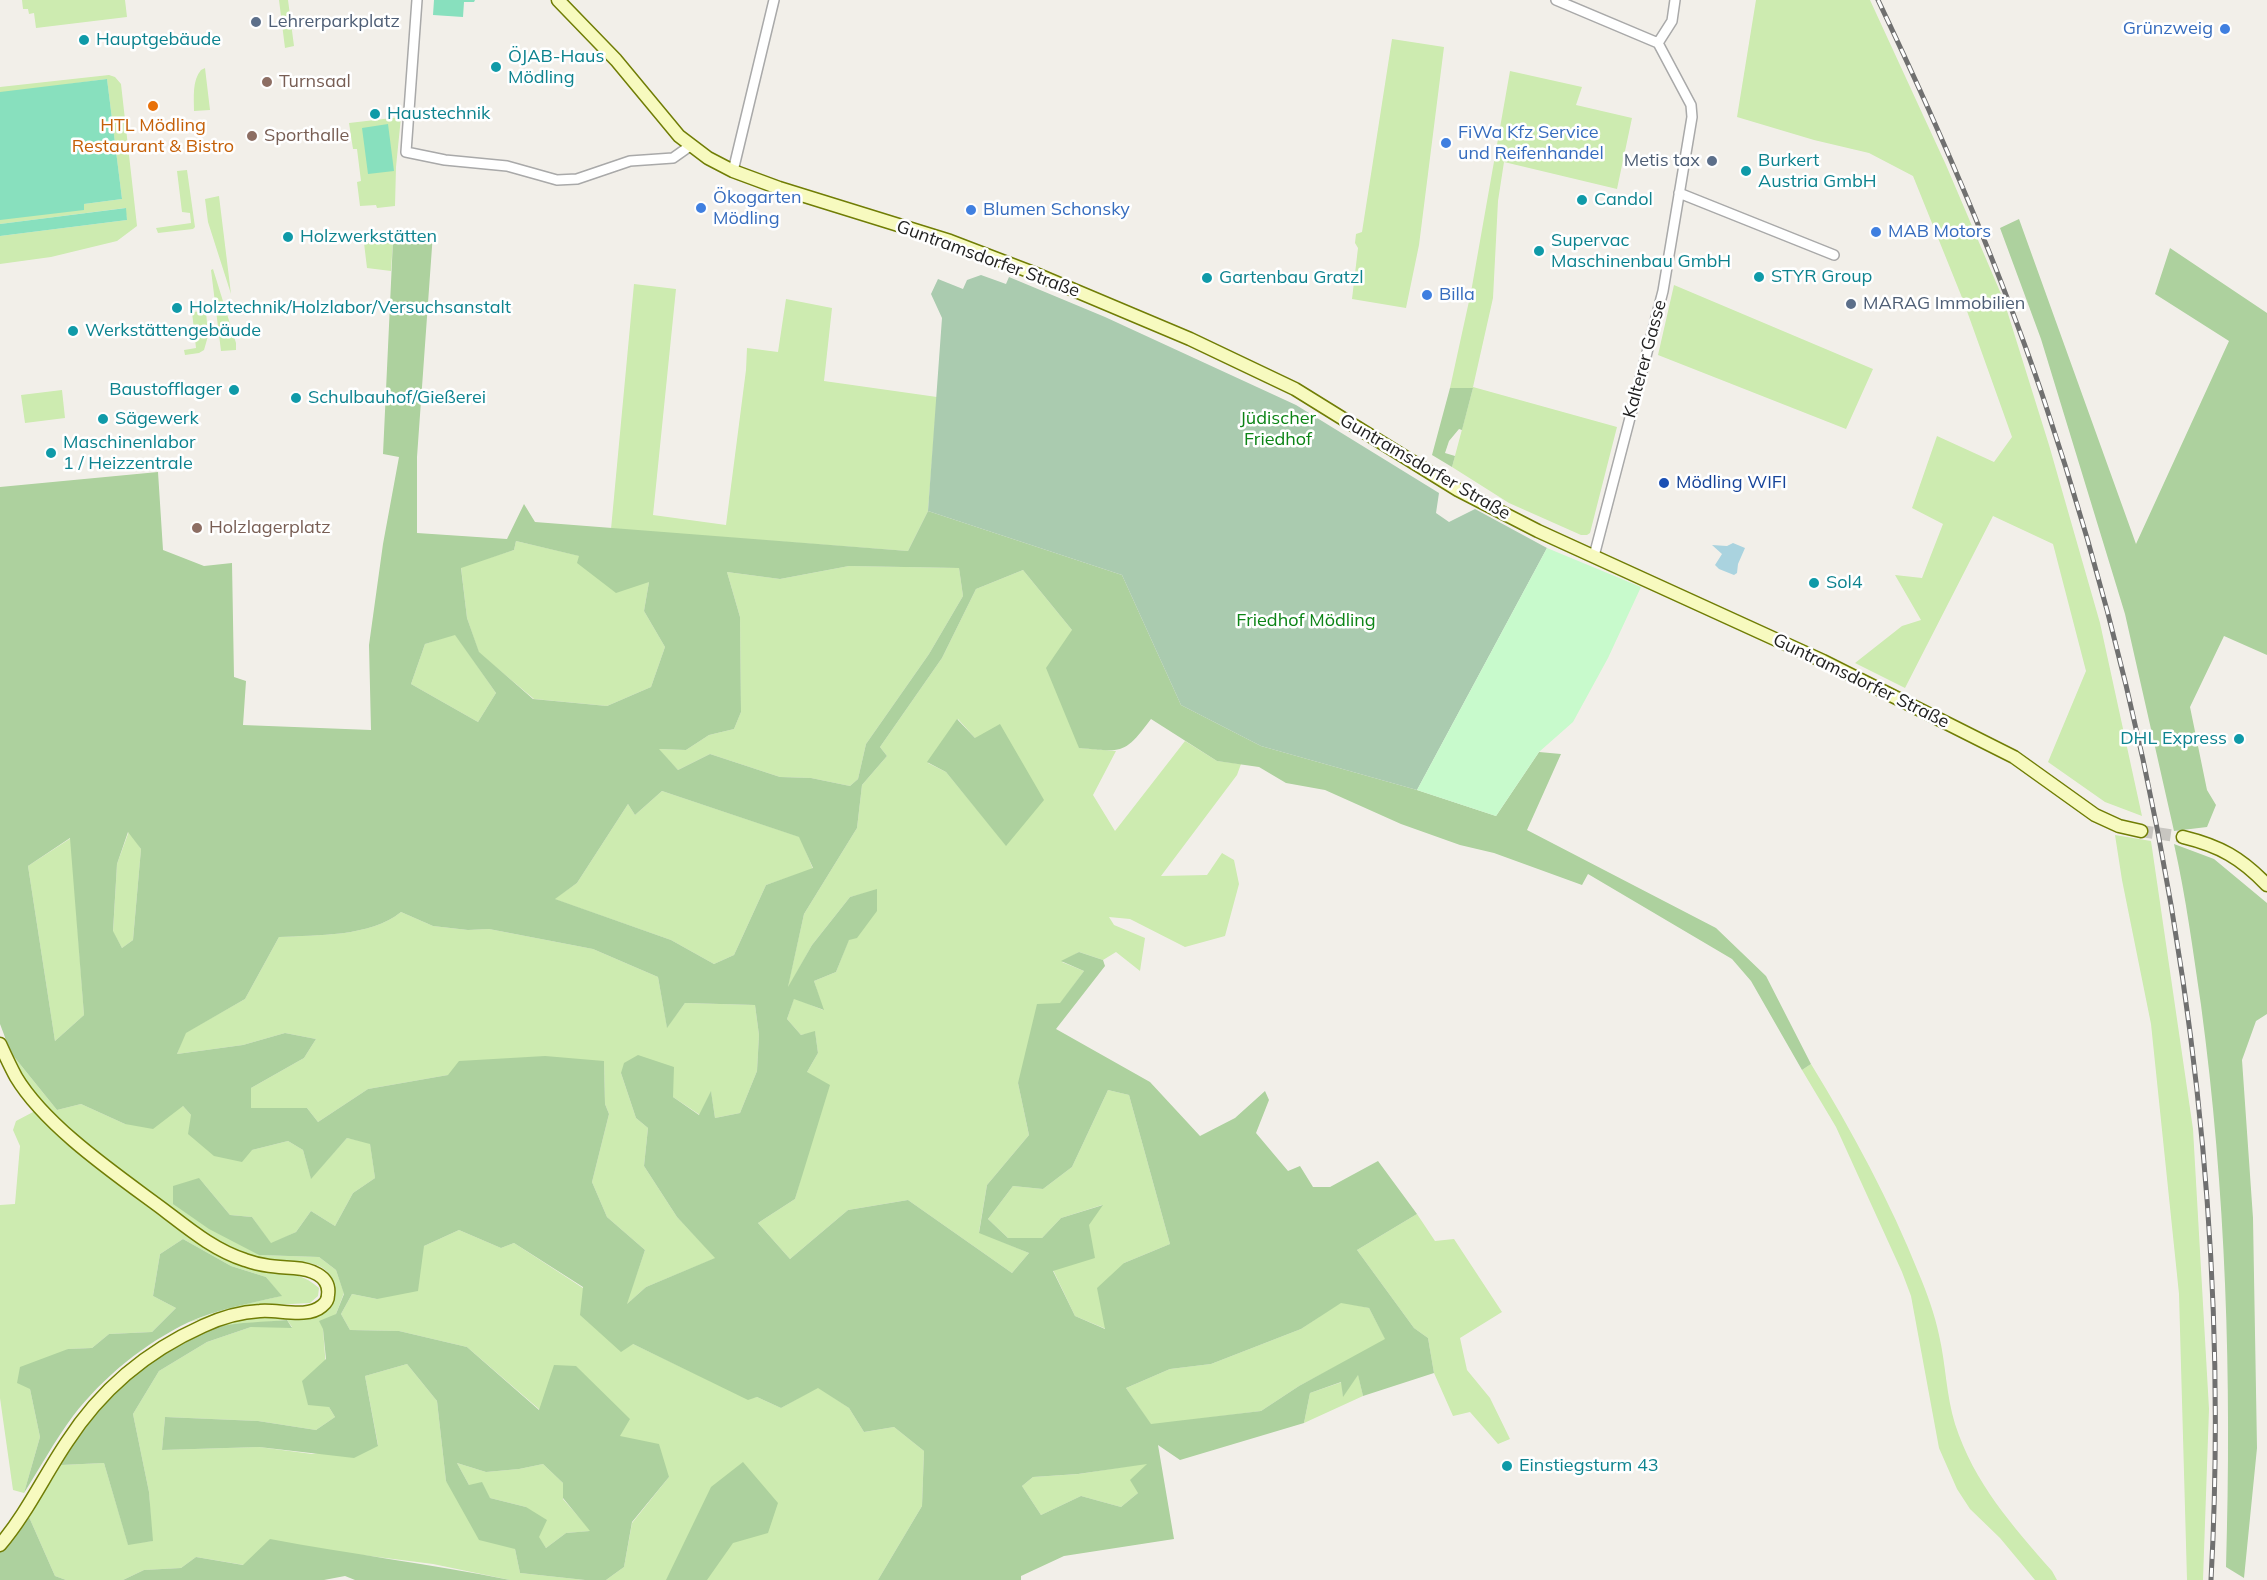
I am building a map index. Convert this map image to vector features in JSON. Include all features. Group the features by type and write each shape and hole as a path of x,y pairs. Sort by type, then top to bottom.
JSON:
{"street":[{"path":"417,0 406,152 445,160 507,166 556,180 577,179 630,161 673,158 690,146"},
{"name":"Guntramsdorfer Straße","path":"558,0 616,60 679,136 690,146 732,171 779,188 950,241 1041,276 1190,339 1295,389 1458,490 1538,531 1823,661 2014,758 2094,815 2119,826 2140,831"},
{"path":"732,171 774,0"},
{"path":"1560,1 1658,43 1672,21 1675,0"},
{"name":"Kalterer Gasse","path":"1594,556 1663,291 1692,124 1691,105 1658,43"},
{"path":"1679,193 1834,255"},
{"path":"2183,837 2221,848 2238,858 2267,885"},
{"path":"0,1044 17,1078 45,1112 101,1164 206,1241 225,1252 258,1264 312,1271 324,1278 329,1290 327,1301 317,1310 243,1313 205,1325 168,1343 135,1366 79,1424 17,1525 0,1545"}],"green space":[{"path":"22,0 125,0 127,17 36,28 34,13 29,14 28,9 23,9"},
{"path":"279,0 288,0 294,46 285,48"},
{"path":"434,0 475,0 464,2 463,17 433,15"},
{"path":"1756,0 1870,0 1946,165 2004,301 2049,445 2100,623 2142,816 2105,802 2048,762 2086,671 2053,544 1993,516 1905,688 1855,663 1902,626 1921,620 1895,575 1922,578 1943,524 1912,508 1937,436 1994,462 2012,437 1963,300 1913,176 1869,153 1814,140 1737,117"},
{"path":"1392,39 1444,47 1419,245 1406,308 1352,299 1358,248 1355,243 1356,234 1362,232"},
{"path":"205,68 210,110 194,111 196,79 201,70"},
{"path":"1510,71 1582,87 1576,105 1632,118 1617,189 1504,162 1498,201 1493,298 1473,387 1617,427 1590,533 1587,535 1581,535 1509,503 1452,467 1473,388 1450,388 1471,292"},
{"path":"109,75 115,77 121,84 137,226 117,241 51,257 0,264 0,236 127,220 125,208 0,224 0,87","holes":["107,79 122,199 84,204 69,84"]},
{"path":"107,79 122,199 84,204 84,210 0,220 0,92"},
{"path":"401,117 395,206 377,208 376,205 360,206 357,182 361,181 357,149 353,149 349,123"},
{"path":"388,124 394,171 368,174 362,128"},
{"path":"187,170 195,227 158,233 156,228 191,223 190,213 182,212 177,171"},
{"path":"219,196 231,294 208,222 205,199"},
{"path":"126,208 127,220 0,236 0,224"},
{"path":"2019,219 2136,544 2229,341 2155,294 2170,248 2267,313 2267,655 2224,636 2190,707 2207,790 2216,805 2207,827 2174,831 2125,614 2041,339 2000,228"},
{"path":"433,233 417,457 417,533 507,539 524,504 535,522 908,551 928,511 1122,575 1181,705 1261,746 1417,790 1496,816 1539,752 1561,754 1527,830 1716,928 1766,976 1811,1064 1802,1070 1751,981 1732,959 1588,874 1582,885 1494,853 1460,845 1401,824 1325,790 1286,783 1259,767 1217,761 1151,719 1135,739 1121,748 1105,750 1079,748 1046,668 1072,630 1023,570 976,589 942,658 880,747 887,756 862,785 857,828 804,914 788,987 812,945 850,897 877,889 877,911 857,938 849,940 836,972 814,981 824,1010 794,999 787,1019 801,1035 815,1031 818,1053 807,1072 830,1085 795,1199 758,1223 790,1259 848,1210 908,1200 1012,1273 1029,1253 979,1233 987,1185 1029,1135 1018,1083 1037,1004 1060,1003 1084,971 1061,961 1079,952 1103,960 1105,966 1056,1029 1150,1082 1200,1136 1235,1118 1265,1091 1269,1100 1256,1133 1288,1171 1300,1166 1313,1187 1330,1187 1378,1161 1417,1214 1357,1250 1414,1328 1428,1338 1434,1373 1363,1396 1358,1375 1343,1397 1341,1382 1310,1393 1304,1423 1180,1460 1158,1445 1174,1539 1064,1556 1021,1576 1021,1580 878,1580 922,1506 924,1451 894,1427 864,1432 849,1408 818,1388 781,1408 757,1397 748,1400 633,1344 621,1352 580,1315 583,1287 514,1243 501,1248 459,1230 424,1246 418,1291 377,1299 352,1294 341,1314 350,1330 399,1331 467,1347 539,1410 554,1365 576,1366 630,1419 620,1436 659,1444 669,1477 632,1522 624,1567 606,1580 520,1573 515,1549 479,1540 446,1481 437,1401 407,1364 365,1376 378,1446 354,1458 259,1447 162,1450 165,1417 258,1421 316,1430 335,1417 329,1407 308,1405 302,1381 326,1359 323,1329 319,1321 336,1314 344,1294 336,1270 319,1257 259,1255 209,1229 173,1204 173,1186 199,1178 230,1215 252,1217 271,1243 296,1232 311,1211 335,1226 353,1193 375,1178 370,1144 347,1138 311,1179 303,1150 288,1141 252,1150 242,1162 214,1156 188,1134 191,1115 183,1106 153,1129 125,1124 81,1104 57,1110 11,1053 0,1024 0,487 158,472 163,550 204,566 232,563 234,677 246,681 243,725 371,730 369,645 383,544 399,457 383,454 394,236","holes":["516,541 579,556 577,563 616,593 649,582 644,611 665,647 651,687 607,706 533,699 479,652 467,618 461,568 514,550","849,566 959,568 963,596 929,654 866,744 858,779 850,786 811,778 780,777 710,754 678,770 659,749 686,750 709,735 734,729 741,712 740,617 727,572 780,579","455,635 496,693 478,722 411,684 425,644","662,791 799,837 813,868 766,885 734,955 714,964 671,940 555,899 577,883 628,804 635,815","128,832 141,849 133,940 122,948 113,931 117,864","70,838 84,1015 55,1041 28,866","401,912 433,926 468,930 489,929 593,949 658,977 667,1028 685,1003 755,1005 759,1035 757,1071 740,1113 715,1118 711,1091 699,1115 673,1097 674,1067 638,1055 624,1063 621,1073 636,1118 648,1128 644,1166 677,1217 715,1258 646,1287 627,1304 645,1250 607,1217 592,1182 609,1114 605,1104 604,1061 545,1056 459,1061 448,1075 368,1089 318,1122 307,1108 251,1108 251,1088 304,1058 316,1039 285,1033 243,1045 177,1054 186,1033 245,999 279,937 326,935 374,926","1108,1090 1129,1095 1170,1244 1124,1263 1097,1288 1105,1329 1075,1316 1053,1271 1095,1258 1089,1225 1103,1205 1061,1218 1042,1238 1008,1238 988,1219 1013,1186 1043,1189 1072,1167","1341,1303 1369,1308 1385,1339 1299,1386 1261,1411 1151,1424 1126,1388 1170,1369 1211,1364 1301,1329","457,1463 486,1472 543,1464 563,1483 563,1498 590,1531 566,1533 546,1548 539,1537 547,1520 526,1507 490,1498 482,1482 469,1485","1147,1464 1130,1480 1138,1493 1121,1507 1081,1496 1041,1515 1022,1486 1033,1477 1078,1474"]},
{"path":"393,240 391,271 367,268 364,243"},
{"path":"213,269 236,343 236,350 221,351 211,270"},
{"name":"Friedhof Mödling","path":"981,275 1006,284 1009,277 1105,317 1296,405 1439,493 1436,513 1449,522 1475,509 1547,548 1417,790 1261,746 1181,705 1122,575 928,511 942,318 931,294 938,279 963,289 967,280"},
{"path":"634,284 676,289 653,515 726,525 747,348 778,352 786,299 832,308 824,381 937,397 928,511 908,551 611,529"},
{"path":"1674,285 1873,369 1846,429 1658,355"},
{"path":"206,311 208,336 204,350 185,355 184,350 196,348 192,312"},
{"path":"1450,388 1473,388 1462,430 1459,429 1449,441 1445,453 1455,456 1452,467 1432,455"},
{"path":"62,390 65,418 25,423 21,395"},
{"path":"516,541 580,556 649,582 644,611 665,647 651,687 607,706 534,699 479,653 467,618 461,567 514,550"},
{"path":"1547,548 1641,587 1608,658 1573,722 1539,752 1496,816 1417,790"},
{"path":"849,566 959,568 963,596 929,654 866,744 858,779 850,786 811,778 780,777 710,754 678,770 658,749 686,750 709,735 734,729 741,712 740,617 727,572 780,579"},
{"path":"1023,570 1072,630 1079,748 1116,751 1093,795 1115,831 1185,741 1217,761 1241,764 1237,775 1161,876 1207,875 1222,853 1234,860 1239,884 1225,936 1185,947 1130,919 1109,917 1114,925 1145,938 1140,971 1116,952 1103,960 1079,952 1062,962 1084,971 1060,1004 1018,1083 1029,1135 987,1185 979,1232 1029,1253 1012,1273 908,1200 848,1210 790,1259 758,1223 795,1199 806,1160 807,1072 818,1053 815,1032 801,1035 787,1019 794,998 823,1010 814,981 836,972 849,939 877,890 850,897 812,945 787,990 804,914 857,828 862,785 887,756 880,747 942,658 976,589","holes":["958,719 975,738 1006,845 946,772 928,763"]},
{"path":"455,634 496,693 478,722 411,684 425,644"},
{"path":"957,719 975,738 1000,724 1044,800 1006,846 946,772 927,762"},
{"path":"662,791 800,837 813,869 766,885 734,955 714,964 671,940 554,899 577,883 628,804 635,815"},
{"path":"129,831 141,849 133,940 122,948 113,932 117,864"},
{"path":"2115,835 2151,841 2193,1129 2209,1409 2203,1580 2187,1580 2179,1294 2151,1024"},
{"path":"71,838 84,1015 55,1041 28,866"},
{"path":"2174,844 2214,859 2267,903 2267,1014 2256,1021 2242,1060 2253,1218 2257,1448 2244,1578 2226,1567 2227,1356 2216,1145 2201,1005 2186,904"},
{"path":"401,912 433,926 468,930 489,929 593,949 658,977 667,1027 685,1003 755,1005 759,1035 757,1071 740,1113 715,1118 711,1092 700,1115 673,1097 621,1073 636,1118 648,1128 644,1166 677,1217 716,1258 646,1287 626,1305 645,1250 607,1217 592,1182 609,1114 605,1104 604,1061 448,1075 368,1089 318,1122 307,1108 251,1108 251,1088 304,1058 316,1039 285,1033 243,1045 177,1054 185,1033 245,999 279,937 326,935 359,930 388,920"},
{"path":"11,1053 57,1110 81,1104 125,1124 183,1106 191,1115 252,1150 288,1141 303,1150 311,1178 347,1138 370,1143 375,1178 353,1193 335,1226 311,1211 296,1232 271,1244 252,1217 230,1215 199,1178 259,1255 319,1257 336,1270 344,1293 336,1314 323,1329 329,1407 335,1417 316,1430 258,1421 165,1417 162,1450 259,1447 312,1454 378,1445 365,1376 407,1364 437,1401 446,1481 515,1549 520,1573 585,1580 510,1580 433,1564 354,1554 244,1565 196,1557 181,1568 144,1570 123,1580 66,1580 55,1576 29,1517 61,1465 104,1463 128,1544 152,1541 149,1492 133,1414 159,1371 207,1342 251,1327 292,1327 287,1320 216,1327 227,1323 250,1317 306,1317 323,1312 331,1307 334,1285 330,1275 321,1267 304,1262 253,1258 218,1242 193,1225 69,1128 31,1088"},
{"path":"1811,1064 1870,1167 1922,1281 1937,1327 1952,1413 1963,1445 1983,1484 2057,1580 2035,1580 2000,1538 1970,1509 1957,1489 1939,1448 1911,1296 1836,1127 1802,1070"},
{"path":"1108,1090 1129,1095 1170,1244 1124,1263 1106,1329 1075,1316 1053,1270 1102,1205 1061,1218 1042,1238 1008,1238 988,1219 1013,1186 1043,1189 1072,1167"},
{"path":"35,1111 154,1212 206,1247 243,1266 299,1276 319,1288 318,1296 310,1303 255,1306 189,1322 232,1307 281,1296 266,1277 231,1266 183,1239 160,1254 153,1296 176,1308 152,1332 109,1334 92,1348 68,1349 30,1389 40,1437 24,1493 13,1490 0,1398 0,1205 15,1204 20,1146 13,1130 16,1121"},
{"path":"1417,1214 1435,1241 1454,1239 1502,1312 1460,1338 1467,1370 1490,1398 1510,1439 1498,1444 1470,1412 1453,1416 1434,1373 1428,1338 1414,1328 1357,1250"},
{"path":"459,1230 501,1248 514,1243 583,1288 633,1344 748,1399 757,1397 781,1408 818,1387 849,1408 864,1432 894,1427 924,1451 922,1506 878,1580 606,1580 624,1567 632,1523 669,1477 619,1436 540,1410 467,1347 399,1331 350,1330 341,1314 352,1294 377,1299 424,1246"},
{"path":"183,1239 231,1266 266,1277 282,1296 200,1317 173,1330 126,1362 73,1416 24,1493 40,1437 30,1389 17,1383 20,1367 68,1349 92,1348 109,1334 152,1332 176,1308 153,1296 160,1254"},
{"path":"1341,1302 1369,1308 1386,1340 1299,1386 1261,1411 1151,1425 1126,1388 1170,1369 1211,1364 1301,1329"},
{"path":"287,1320 292,1328 251,1327 207,1342 159,1371 133,1414 149,1492 153,1541 128,1545 104,1463 61,1465 86,1426 132,1378 168,1352 203,1333 226,1325"},
{"path":"1358,1374 1363,1396 1304,1423 1310,1393 1342,1382 1343,1396"},
{"path":"743,1462 778,1503 768,1533 733,1543 707,1580 666,1580 711,1487"},
{"path":"457,1463 486,1472 543,1464 563,1483 563,1499 591,1531 566,1533 546,1548 539,1538 526,1507 490,1498 469,1485"},
{"path":"1148,1463 1138,1493 1121,1507 1081,1496 1041,1515 1022,1486 1033,1477 1079,1474"},
{"path":"29,1517 55,1576 66,1580 0,1580 0,1552"},
{"path":"270,1539 510,1580 355,1580 345,1576 324,1580 123,1580 144,1570 181,1568 196,1557 243,1565"}],"water":[{"path":"1733,543 1745,548 1737,573 1734,575 1715,565 1722,554 1712,545 1727,546"}],"tunnel":[{"path":"2141,831 2183,837"}],"railway":[{"path":"1878,0 1966,194 2006,293 2042,394 2087,538 2126,683 2158,831 2183,979 2201,1129 2212,1279 2215,1429 2211,1580"}],"place":[{"name":"Lehrerparkplatz","path":"256,22"},
{"name":"Grünzweig","path":"2225,29"},
{"name":"Hauptgebäude","path":"84,40"},
{"name":"ÖJAB-Haus Mödling","path":"496,67"},
{"name":"Turnsaal","path":"267,82"},
{"name":"HTL Mödling Restaurant & Bistro","path":"153,106"},
{"name":"Haustechnik","path":"375,114"},
{"name":"Sporthalle","path":"252,136"},
{"name":"FiWa Kfz Service und Reifenhandel","path":"1446,143"},
{"name":"Metis tax","path":"1712,161"},
{"name":"Burkert Austria GmbH","path":"1746,171"},
{"name":"Candol","path":"1582,200"},
{"name":"Ökogarten Mödling","path":"701,208"},
{"name":"Blumen Schonsky","path":"971,210"},
{"name":"MAB Motors","path":"1876,232"},
{"name":"Holzwerkstätten","path":"288,237"},
{"name":"Supervac Maschinenbau GmbH","path":"1539,251"},
{"name":"STYR Group","path":"1759,277"},
{"name":"Gartenbau Gratzl","path":"1207,278"},
{"name":"Billa","path":"1427,295"},
{"name":"MARAG Immobilien","path":"1851,304"},
{"name":"Holztechnik/Holzlabor/Versuchsanstalt","path":"177,308"},
{"name":"Werkstättengebäude","path":"73,331"},
{"name":"Baustofflager","path":"234,390"},
{"name":"Schulbauhof/Gießerei","path":"296,398"},
{"name":"Sägewerk","path":"103,419"},
{"name":"Maschinenlabor 1 / Heizzentrale","path":"51,453"},
{"name":"Mödling WIFI","path":"1664,483"},
{"name":"Holzlagerplatz","path":"197,528"},
{"name":"Sol4","path":"1814,583"},
{"name":"DHL Express","path":"2239,739"},
{"name":"Einstiegsturm 43","path":"1507,1466"}],"park label":[{"name":"Jüdischer Friedhof","path":"1278,429"}]}
